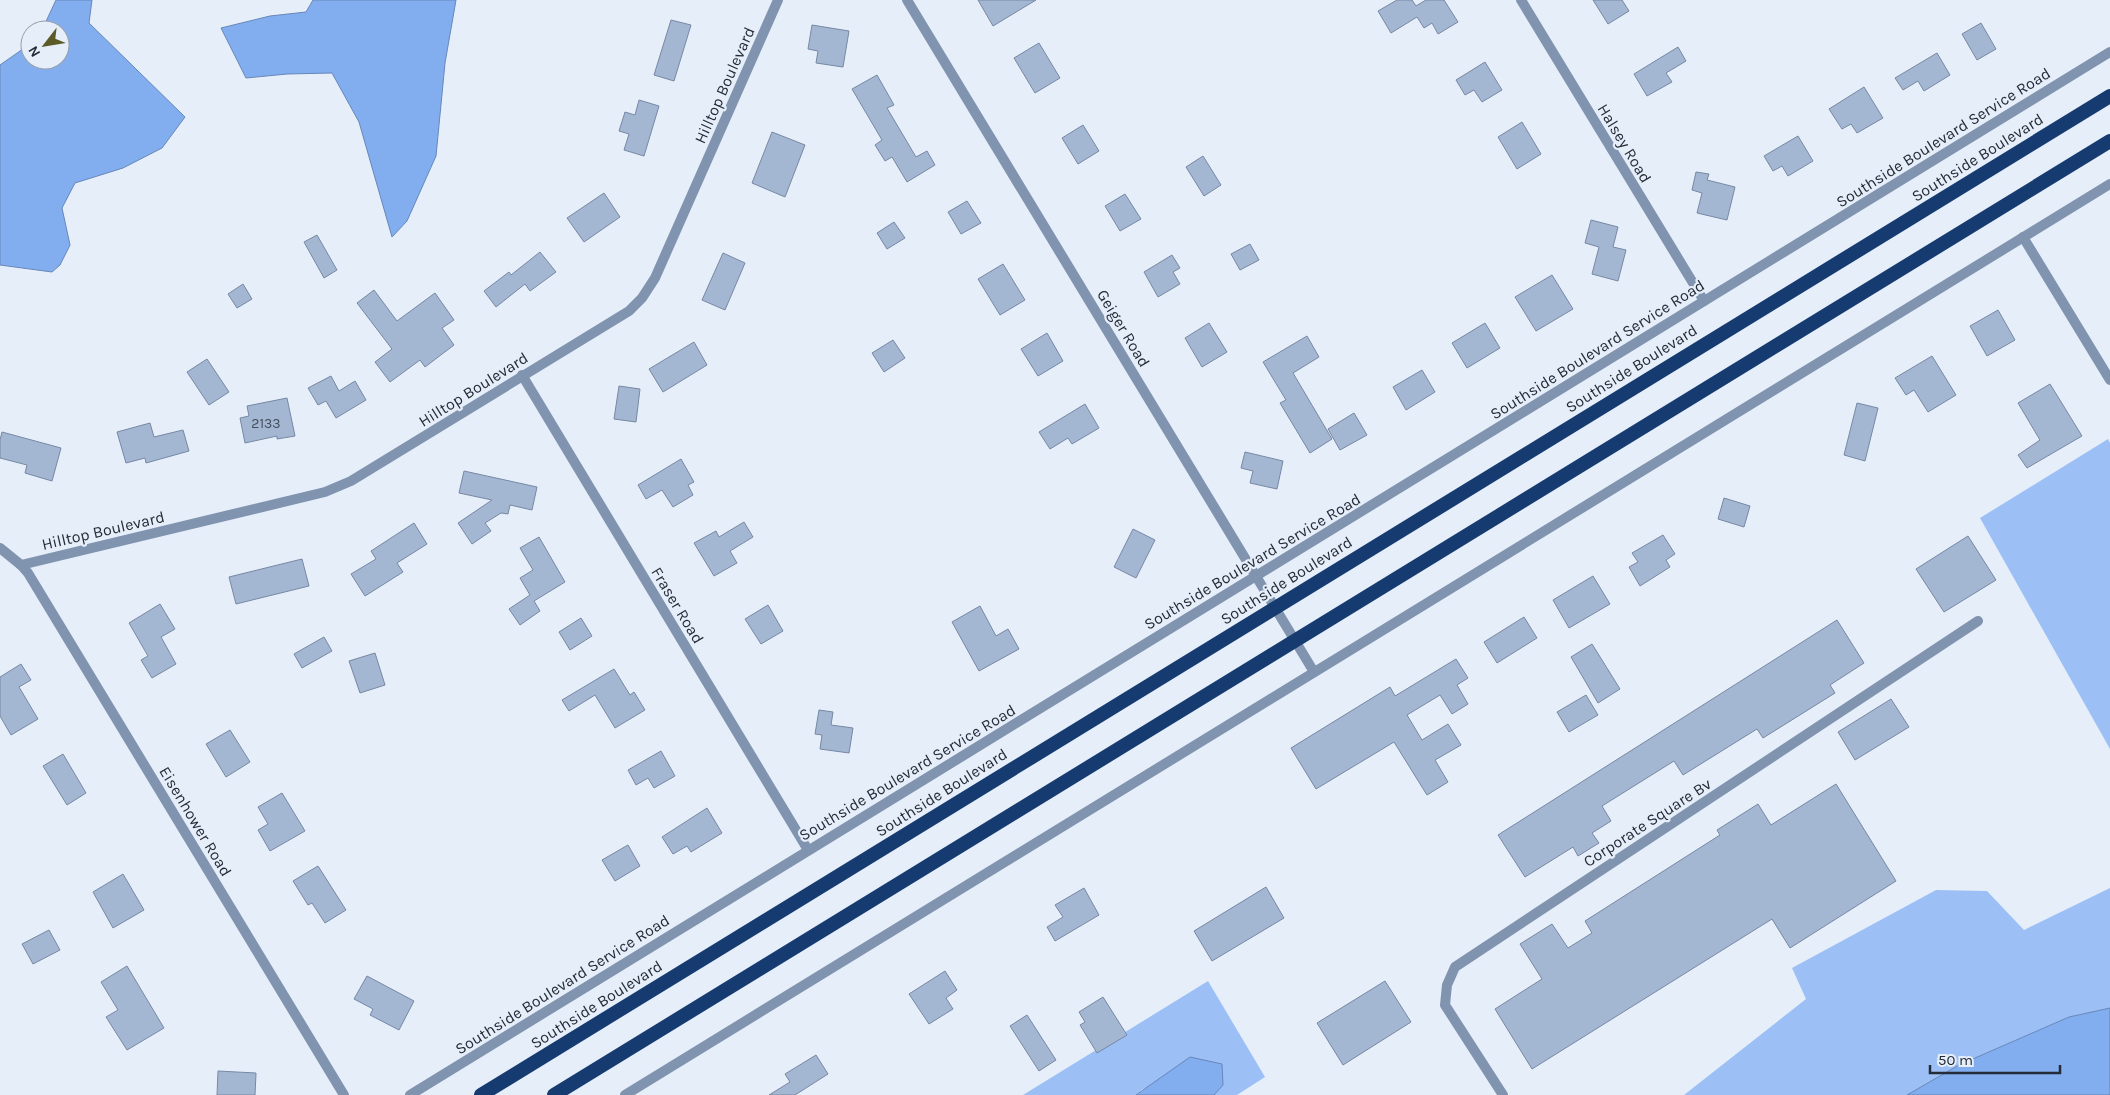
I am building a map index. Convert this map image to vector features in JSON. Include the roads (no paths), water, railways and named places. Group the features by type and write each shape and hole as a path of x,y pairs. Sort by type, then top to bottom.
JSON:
{"highway":[{"name":"Southside Boulevard","path":"481,1095 2110,96"},
{"path":"554,1095 2110,141"}],"street":[{"name":"Hilltop Boulevard","path":"21,565 325,492 351,481 629,311 642,298 655,278 778,0"},
{"name":"Geiger Road","path":"907,0 1314,672"},
{"name":"Halsey Road","path":"1521,0 1704,301"},
{"name":"Southside Boulevard Service Road","path":"410,1095 2110,52"},
{"path":"625,1095 2110,184"},
{"path":"2023,238 2110,380"},
{"name":"Fraser Road","path":"522,376 808,850"},
{"path":"0,548 21,565"},
{"name":"Eisenhower Road","path":"21,565 34,581 344,1095"},
{"name":"Corporate Square Bv","path":"1503,1095 1446,1005 1447,985 1455,967 1978,622"}]}
